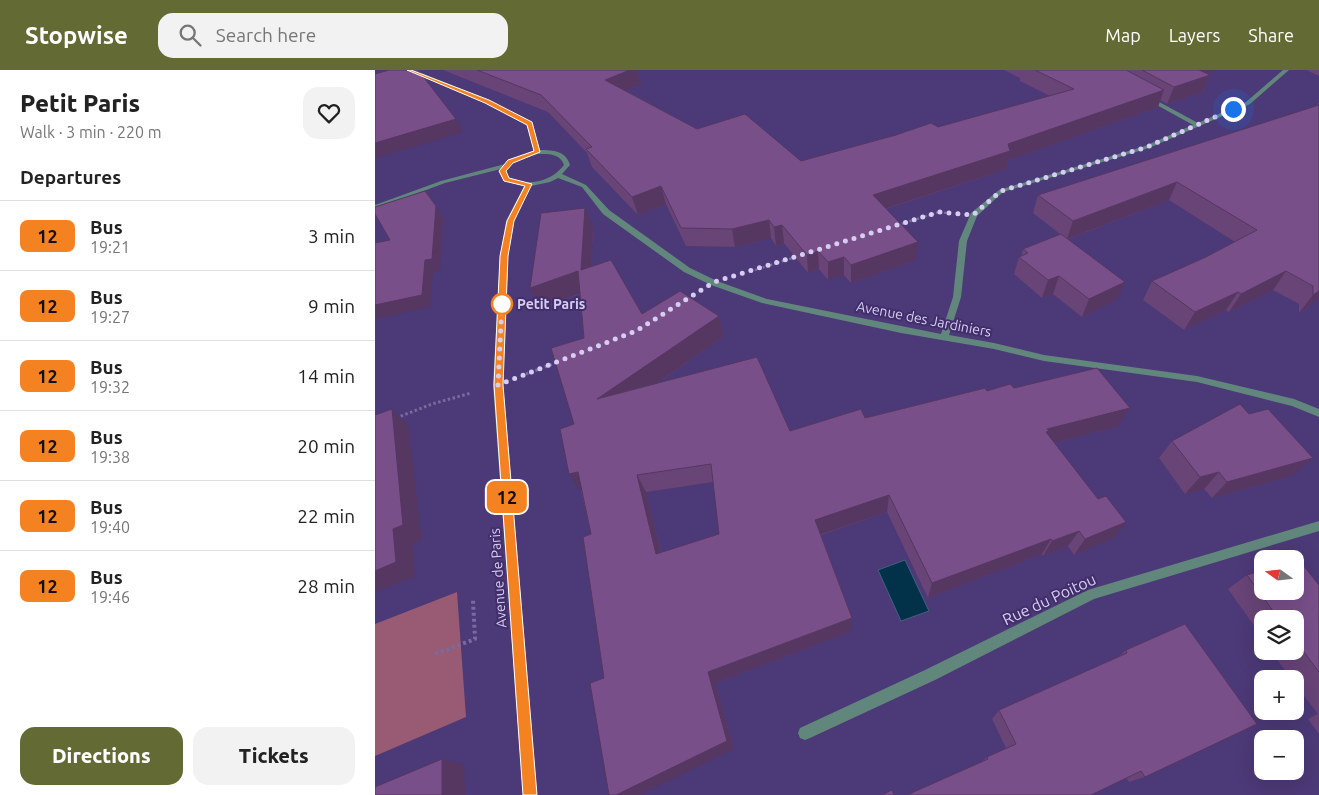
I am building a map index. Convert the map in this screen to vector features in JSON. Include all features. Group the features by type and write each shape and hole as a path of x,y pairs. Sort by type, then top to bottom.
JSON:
{"street":[{"path":"409,70 487,102 530,124 537,152"},
{"path":"944,338 957,297 963,241 973,215 1001,191 1147,147 1248,103 1286,70"},
{"path":"1139,93 1198,125"},
{"path":"375,206 443,182 505,166 518,157 537,152 556,153 566,160 567,165 558,175 540,183 529,184 520,184 506,180 503,171 505,166"},
{"name":"Avenue des Jardiniers","path":"558,175 584,186 606,212 687,270 765,301 944,338 995,346 1044,358 1197,379 1294,403 1319,413"},
{"name":"Avenue de Paris","path":"529,184 511,221 504,256 498,385 530,795"},
{"name":"Rue du Poitou","path":"805,733 1092,594 1319,526"}],"path":[{"path":"892,226 939,212 973,215"},
{"path":"714,282 807,253"},
{"path":"391,420 432,404 498,385 560,361"},
{"path":"435,654 475,638 473,600"}],"shaded area":[{"path":"457,592 466,717 375,756 375,624"}],"water":[{"path":"905,560 929,611 901,621 878,570"}],"building":[{"path":"389,70 418,70 456,119 375,143 375,74"},
{"path":"477,70 630,70 605,80 697,129 745,114 801,161 896,135 931,123 938,127 1074,89 1035,70 1126,70 1164,90 1008,144 1010,151 873,195 918,242 851,265 844,257 828,262 818,251 807,255 782,225 774,227 769,220 732,229 681,228 661,186 632,197 586,149 592,147 541,95"},
{"path":"1142,70 1199,70 1210,75 1174,87"},
{"path":"1319,105 1319,291 1313,295 1313,286 1286,271 1241,294 1238,292 1195,312 1152,281 1206,257 1257,230 1177,182 1073,221 1038,195"},
{"path":"425,191 436,206 432,259 425,260 422,295 375,305 375,243 390,240 375,214 375,207"},
{"path":"585,208 581,270 611,260 642,314 680,291 719,316 597,399 757,357 790,431 861,409 865,418 985,388 987,391 1010,384 1014,388 1097,368 1130,408 1047,429 1049,431 1046,432 1098,499 1106,496 1126,522 1085,539 1079,531 1052,541 1051,539 932,583 889,495 815,520 852,618 708,672 727,741 616,795 609,795 590,683 604,678 583,537 591,534 578,472 569,474 560,429 574,424 551,348 584,338 578,271 530,288 541,213","holes":["711,464 719,534 656,554 637,475"]},
{"path":"1061,234 1125,282 1089,299 1059,276 1048,280 1019,257 1028,253 1023,249"},
{"path":"1240,404 1249,414 1268,409 1313,458 1227,482 1219,472 1200,477 1172,441"},
{"path":"392,409 403,525 393,529 396,562 375,571 375,415"},
{"path":"1304,566 1319,585 1319,672 1304,652 1304,610 1272,610 1265,600 1304,600"},
{"path":"1254,573 1254,585 1247,575"},
{"path":"1185,624 1257,724 1145,777 1141,771 1091,795 907,795 988,759 987,757 1016,744 999,710 1127,653 1126,650"},
{"path":"442,759 442,795 375,795 375,787"},
{"path":"892,790 894,795 882,795"}],"bus line":[{"name":"12","path":"409,70 487,102 530,124 537,152 518,157 505,166 503,171 503,176 506,180 520,184 529,184 511,221 504,256 498,385 530,795"}],"place":[{"name":"Petit Paris","path":"502,304"}],"route":[{"path":"502,304 498,385 636,331 714,282 939,212 973,215 1001,191 1147,147 1233,109"}]}
